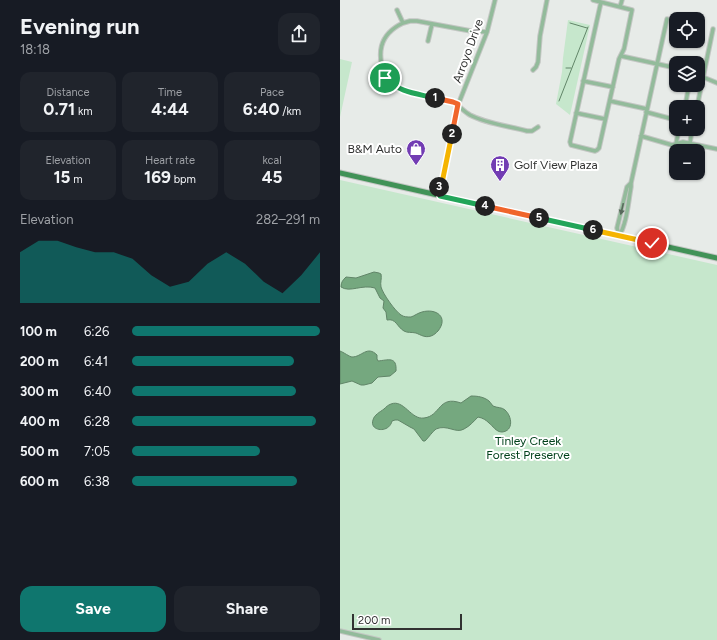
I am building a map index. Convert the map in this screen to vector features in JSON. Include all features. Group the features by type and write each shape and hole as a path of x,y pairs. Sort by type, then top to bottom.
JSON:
{"main road":[{"path":"340,173 717,258"}],"street":[{"name":"Arroyo Drive","path":"440,196 444,188 443,178 458,104 487,32 495,0"},
{"path":"533,70 538,62 540,36 547,0"},
{"path":"593,0 601,2 620,7 632,10 624,49 613,87 599,149 595,151 573,146 570,142 601,2"},
{"path":"620,7 622,0"},
{"path":"397,10 403,23"},
{"path":"619,236 617,228 627,187 630,183 667,19"},
{"path":"487,32 471,31 417,21 410,21 396,26 383,44 380,53 385,78 399,89 458,104 470,115 486,121 527,131 532,131 538,127"},
{"path":"428,41 432,24"},
{"path":"705,67 713,29"},
{"path":"621,56 669,67"},
{"path":"380,81 385,78"},
{"path":"705,78 717,83"},
{"path":"583,81 613,87"},
{"path":"610,101 669,118"},
{"path":"576,113 605,119"},
{"path":"641,136 672,144"},
{"path":"676,144 678,136"},
{"path":"690,143 691,136"},
{"path":"676,144 683,142 717,149"},
{"path":"340,631 379,640"}],"green space":[{"path":"568,20 590,25 570,115 556,104 562,72"},
{"path":"340,59 352,62 340,117"},
{"name":"Tinley Creek Forest Preserve","path":"340,180 717,265 717,640 382,640 340,630"}],"shaded area":[{"path":"374,272 381,274 382,290 398,313 403,316 411,317 422,312 432,311 441,318 442,322 438,331 427,337 416,333 405,332 392,320 387,320 386,312 383,308 384,301 380,298 375,288 365,287 345,289 341,287 342,281 346,277 356,278"},
{"path":"340,351 352,357 356,357 367,351 373,352 377,355 378,361 393,361 396,366 396,371 390,376 378,377 372,383 364,385 352,381 340,384"},
{"path":"471,396 483,398 489,401 493,406 505,410 511,423 509,429 502,432 498,431 486,420 478,417 461,430 444,428 436,429 425,441 423,441 414,429 398,420 392,421 387,428 380,430 376,429 373,424 376,415 391,404 400,404 415,416 424,418 434,414 448,402 454,401 461,403"}],"waterway":[{"path":"570,23 587,28"},
{"path":"559,101 588,27"},
{"path":"566,68 571,68"}],"place":[{"name":"B&M Auto","path":"416,166"},
{"name":"Golf View Plaza","path":"500,182"}],"route":[{"path":"385,78 399,89 458,104 447,162 443,178 438,188 440,196 652,243"}]}
